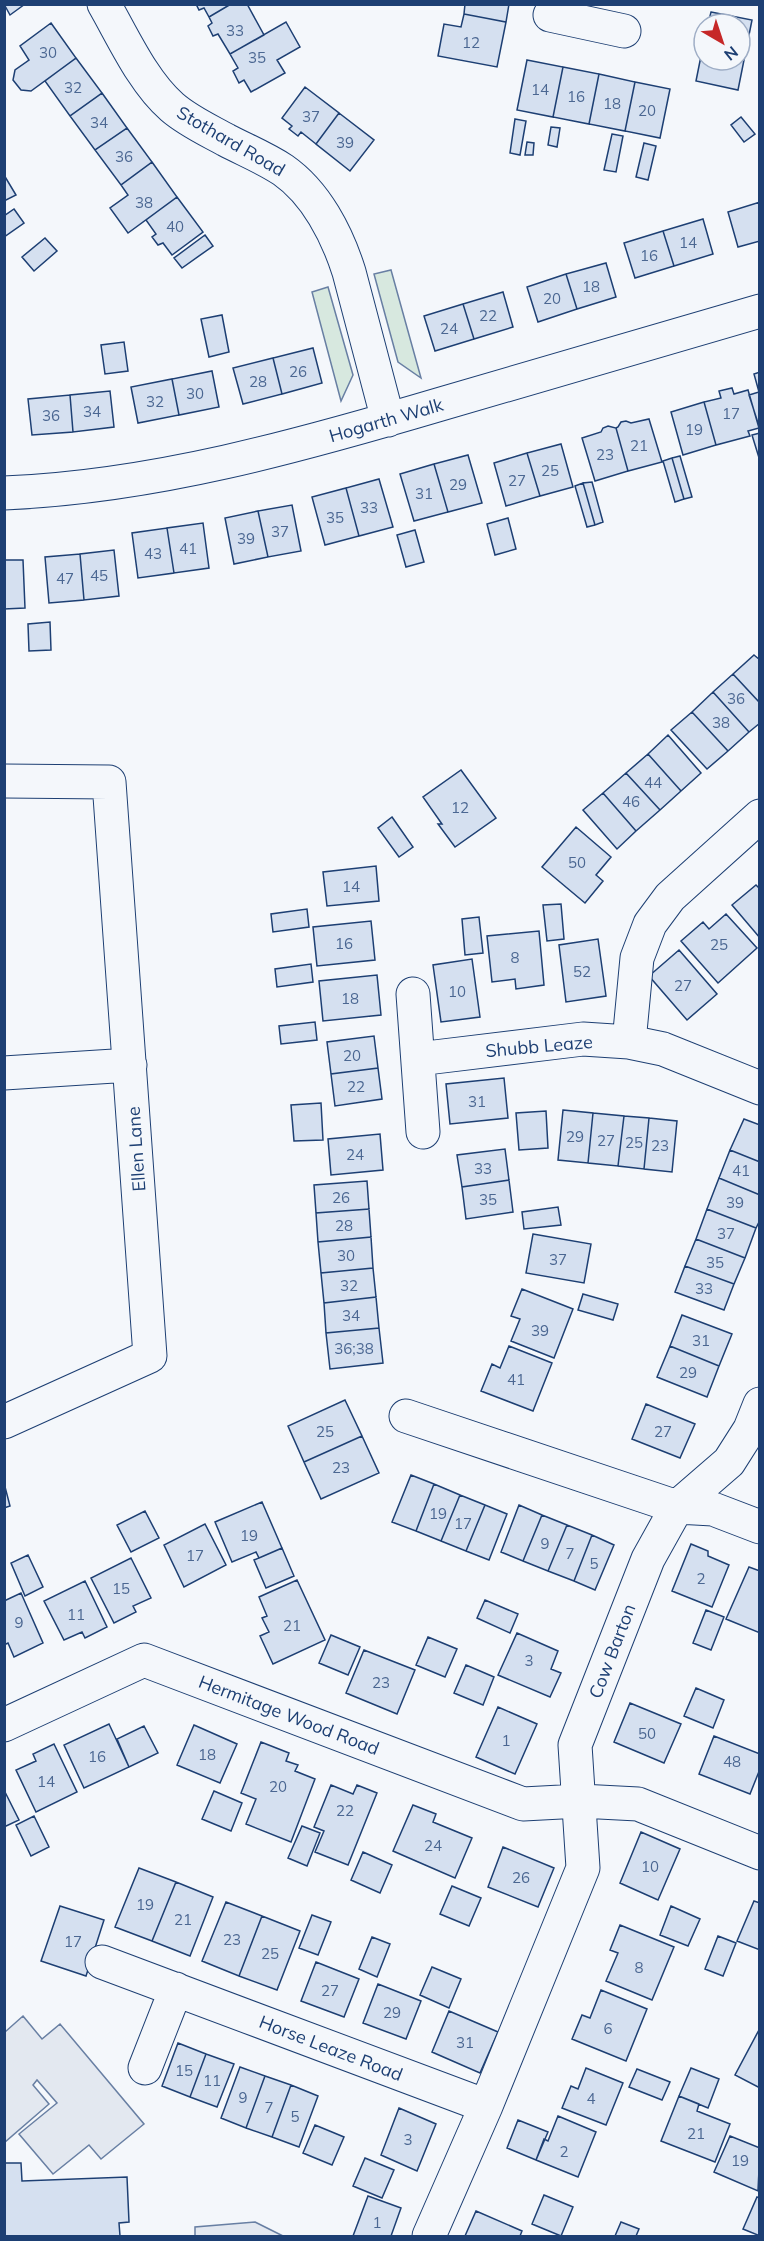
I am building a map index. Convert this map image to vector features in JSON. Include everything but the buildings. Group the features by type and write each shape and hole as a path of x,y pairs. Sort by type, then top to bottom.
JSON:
{"street":[{"name":"Stothard Road","path":"104,4 145,74 169,104 186,118 283,170 296,181 325,219 342,250 349,272 388,420"},
{"path":"550,15 607,20"},
{"name":"Hogarth Walk","path":"4,493 100,484 184,470 300,445 759,311"},
{"name":"Ellen Lane","path":"4,781 109,782 150,1356 4,1422"},
{"path":"629,1042 637,958 650,924 670,897 759,816"},
{"path":"413,994 423,1132"},
{"name":"Shubb Leaze","path":"418,1059 583,1039 629,1042 663,1049 759,1088"},
{"path":"4,1074 130,1065"},
{"name":"Cow Barton","path":"580,1801 575,1745 648,1559 677,1507 729,1462 750,1429 759,1404"},
{"path":"406,1416 677,1507 713,1509 759,1527"},
{"name":"Hermitage Wood Road","path":"4,1725 144,1660 523,1804 580,1801 638,1804 759,1853"},
{"path":"429,2236 486,2106 583,1868 580,1801"},
{"name":"Horse Leaze Road","path":"102,1962 486,2106"},
{"path":"145,2068 176,1989"}],"shaded area":[{"path":"391,270 421,378 398,362 374,274"},
{"path":"328,287 353,375 341,401 312,292"},
{"path":"23,2016 42,2039 60,2024 144,2124 101,2159 89,2145 53,2174 19,2134 57,2103 37,2080 33,2085 49,2104 5,2142 5,2032"},
{"path":"255,2222 283,2236 195,2236 195,2227"}]}
